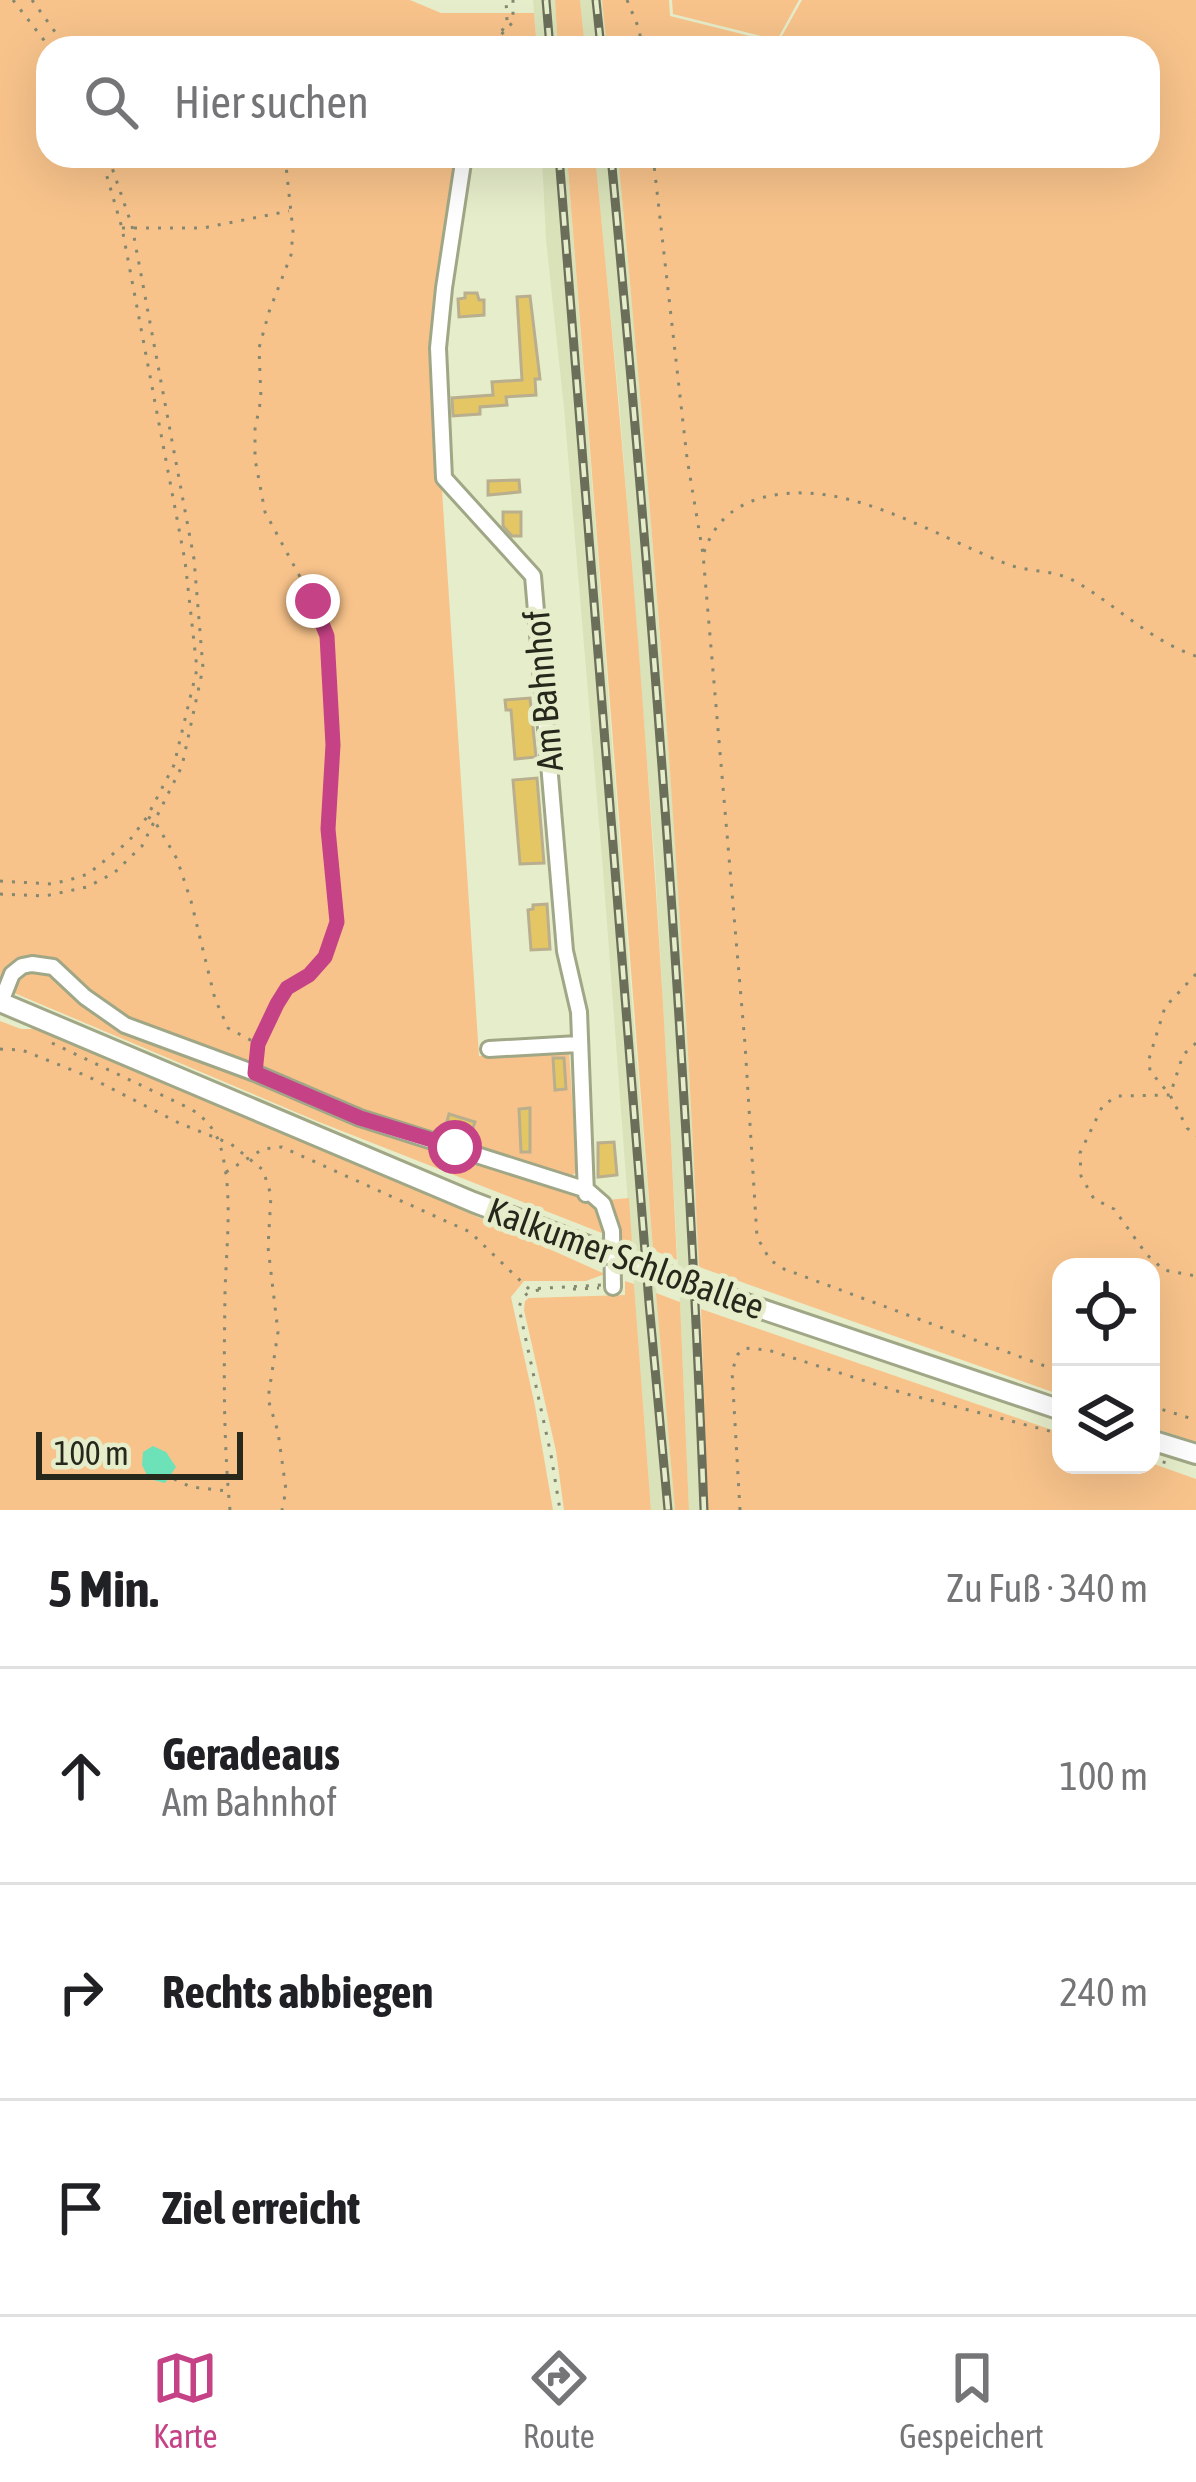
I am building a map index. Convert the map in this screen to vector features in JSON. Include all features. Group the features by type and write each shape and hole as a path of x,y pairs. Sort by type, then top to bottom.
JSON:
{"main road":[{"name":"Kalkumer Schloßallee","path":"0,1002 473,1202 717,1294 1052,1407"},
{"path":"1160,1443 1196,1454"}],"street":[{"name":"Am Bahnhof","path":"462,168 438,348 444,478 533,576 565,951 579,1012 587,1192 603,1204 612,1231 611,1286"},
{"path":"0,1002 12,974 22,966 53,967 125,1025 360,1118 587,1192"},
{"path":"489,1049 578,1044"}],"path":[{"path":"13,0 41,36"},
{"path":"32,0 58,36"},
{"path":"500,36 513,22 509,0"},
{"path":"627,0 641,36"},
{"path":"0,881 51,884 88,874 129,841 174,765 197,669 185,561 107,168"},
{"path":"0,894 45,896 87,887 114,873 142,846 182,766 203,668 194,559 131,226 109,168"},
{"path":"255,1073 258,1044 287,988 309,975 325,957 337,922 328,829 333,745 327,636 265,512 255,459 260,348 291,255 286,168"},
{"path":"654,168 686,458 703,554 746,1044 755,1223 762,1251 784,1269 1052,1369"},
{"path":"122,227 202,228 291,211"},
{"path":"703,554 711,532 730,511 791,491 814,493 892,514 1010,566 1074,580 1169,645 1196,656"},
{"path":"147,817 154,820 177,859 215,999 228,1028 258,1044"},
{"path":"1196,974 1166,1007 1149,1059 1150,1071 1196,1136"},
{"path":"40,1036 191,1109 218,1137 226,1172 223,1433 230,1510"},
{"path":"1170,1095 1183,1055 1196,1043"},
{"path":"0,1049 22,1050 87,1076 179,1123 218,1137 262,1170 271,1195 268,1246 278,1332 268,1400 286,1490 282,1510"},
{"path":"1170,1095 1118,1096 1103,1105 1080,1153 1081,1176 1094,1199 1114,1209 1147,1255 1164,1270 1196,1276"},
{"path":"226,1172 248,1156 273,1147 296,1152 470,1232 529,1289 611,1286"},
{"path":"560,1510 519,1308 521,1298 540,1290 611,1286"},
{"path":"740,1510 732,1371 738,1354 746,1348 768,1350 904,1393 1052,1432"},
{"path":"1160,1409 1196,1420"},
{"path":"174,1479 191,1487 228,1491"}],"shaded area":[{"path":"0,0 410,0 441,13 534,13 536,36 36,36 36,168 458,168 441,287 441,475 479,1056 569,1051 577,1172 569,1177 450,1138 586,1194 602,1208 607,1235 319,1122 0,987"},
{"path":"533,0 555,0 557,36 536,36"},
{"path":"555,0 580,0 584,36 557,36"},
{"path":"580,0 602,0 606,36 584,36"},
{"path":"602,0 669,0 670,16 750,36 606,36"},
{"path":"672,0 799,0 779,36 761,36 673,14"},
{"path":"802,0 1196,0 1196,1442 1160,1430 1160,1258 1052,1258 1052,1392 699,1267 666,711 619,168 1160,168 1160,36 782,36"},
{"path":"543,168 568,168 675,1510 651,1510 603,870"},
{"path":"568,168 596,168 643,707 677,1260 653,1250"},
{"path":"596,168 619,168 642,408 677,859 708,1510 689,1510 655,863"},
{"path":"0,1021 36,1029 257,1118 605,1274 586,1281 524,1281 511,1297 553,1510 0,1510"},
{"path":"629,1198 632,1244 617,1237 607,1200"},
{"path":"625,1281 634,1284 651,1510 564,1510 525,1301 625,1295"},
{"path":"656,1293 680,1302 689,1510 675,1510"},
{"path":"701,1309 1052,1430 1052,1474 1160,1474 1160,1466 1196,1479 1196,1510 708,1510"},
{"path":"153,1446 166,1452 176,1467 165,1483 149,1479 142,1465 143,1452"}],"building":[{"path":"465,293 477,293 484,300 484,315 459,317 458,299 465,298"},
{"path":"530,296 540,379 535,379 536,395 506,397 507,405 453,416 452,398 493,395 492,382 522,380 517,297"},
{"path":"519,480 520,492 488,495 488,481"},
{"path":"503,512 521,512 521,536 512,536 503,526"},
{"path":"530,698 536,757 515,759 511,710 506,710 505,700"},
{"path":"537,778 544,863 520,864 513,780"},
{"path":"547,904 550,949 531,950 528,910"},
{"path":"553,1058 564,1058 566,1089 555,1090"},
{"path":"530,1108 530,1152 521,1152 519,1109"},
{"path":"449,1114 475,1122 471,1133 446,1125"},
{"path":"614,1142 617,1175 598,1177 598,1143"}],"railway":[{"path":"546,0 549,36"},
{"path":"596,0 600,36"},
{"path":"560,168 668,1510"},
{"path":"612,168 667,833 704,1510"}],"route":[{"path":"313,601 327,636 333,745 328,829 337,922 325,957 309,975 287,988 277,1004 258,1044 255,1073 360,1118 455,1147"}]}
